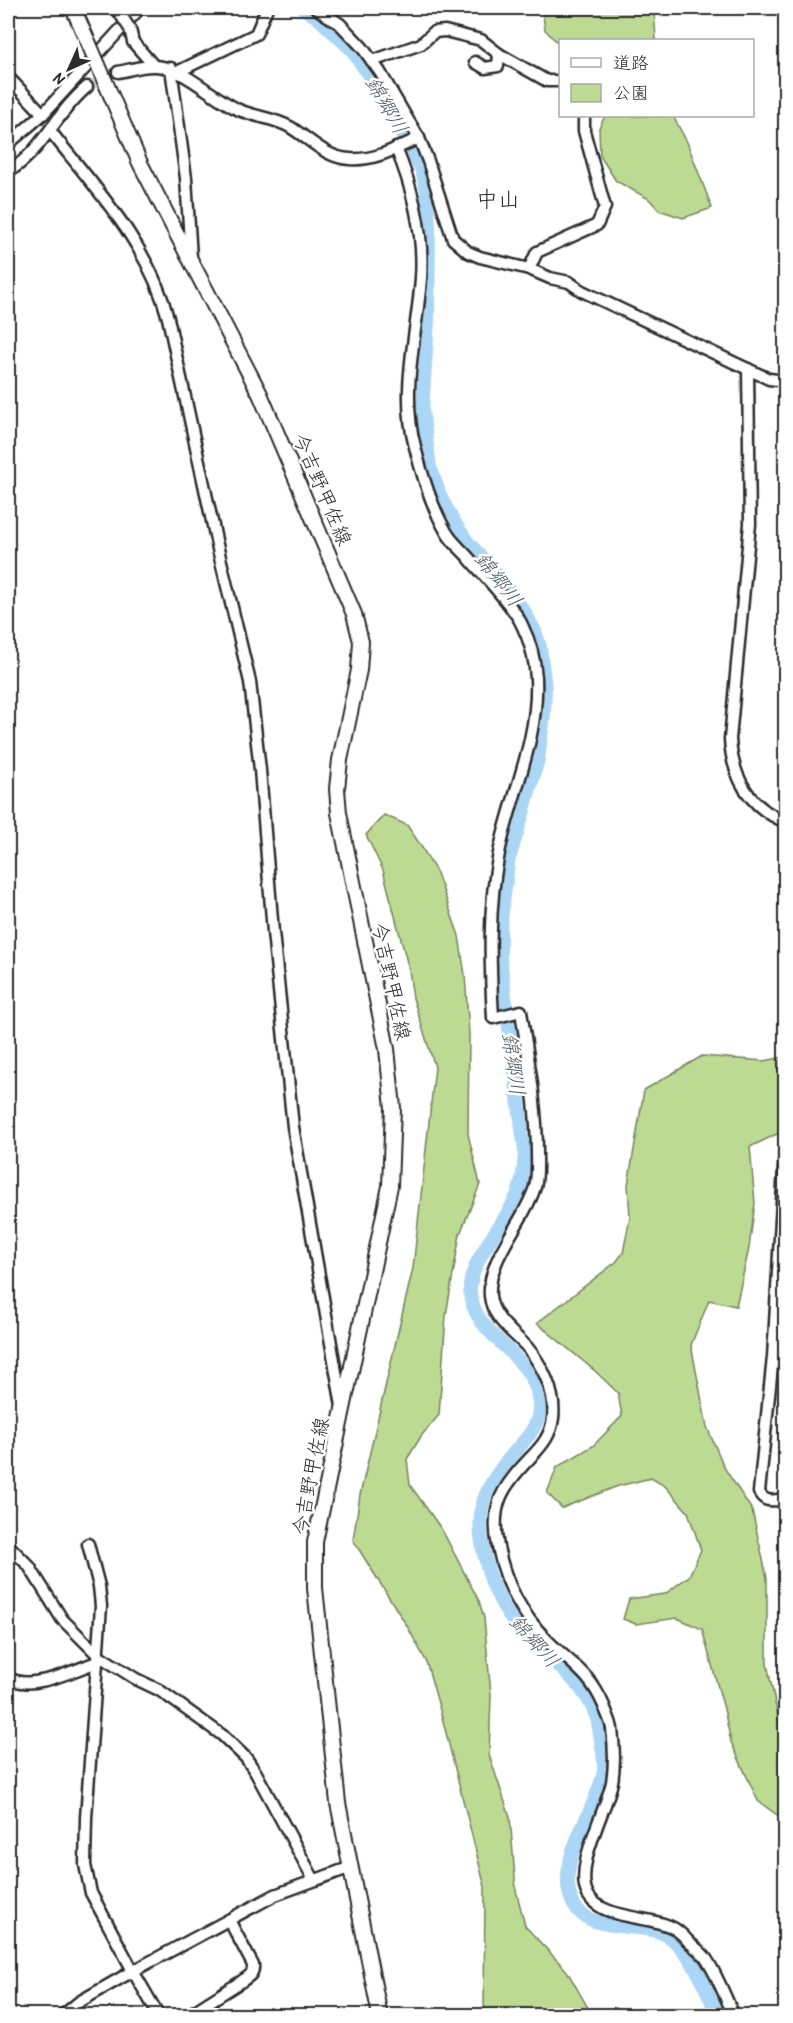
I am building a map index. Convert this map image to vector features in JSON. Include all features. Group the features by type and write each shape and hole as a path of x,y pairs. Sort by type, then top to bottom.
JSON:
{"main road":[{"name":"今吉野甲佐線","path":"73,8 141,163 260,394 354,614 361,642 359,670 336,789 341,824 387,1049 393,1108 393,1147 390,1186 315,1542 315,1588 336,1786 380,2016"}],"street":[{"path":"116,8 130,30 133,42 153,66"},
{"path":"8,144 43,114 140,8"},
{"path":"174,70 256,34 267,8"},
{"path":"316,8 340,24 362,47 372,62 419,138 453,239 468,252 569,282 582,291 769,379 786,381"},
{"path":"372,62 421,44 434,32 445,32 481,40 499,54 547,81 559,81"},
{"path":"475,62 485,68 498,66 499,54"},
{"path":"118,72 153,66 174,70 236,109 280,122 332,155 347,159 363,160 388,153 419,138"},
{"path":"174,70 186,178 191,261"},
{"path":"8,76 43,114"},
{"path":"8,168 14,168 28,159 51,132 64,109 87,87"},
{"path":"529,269 537,252 597,225 605,207 584,131 584,117"},
{"path":"51,132 129,231 151,270 163,297 168,318 218,549 250,682 293,1127 343,1411"},
{"path":"396,148 409,179 415,202 422,260 408,382 409,408 415,445 428,487 448,534 522,623 533,656 536,679 535,715 526,755 510,805 496,873 491,930 491,977 494,1018 521,1011 537,1129 537,1172 535,1187 525,1211 495,1264 490,1282 490,1299 496,1313 530,1350 545,1374 552,1394 553,1416 550,1433 540,1448 505,1486 499,1498 495,1521 498,1547 508,1581 522,1610 546,1639 586,1675 601,1698 612,1725 612,1779 591,1842 585,1868 585,1885 589,1898 600,1908 670,1926 680,1933 705,1957 734,2016"},
{"path":"748,369 750,524 730,739 731,759 738,779 752,798 762,808 786,822"},
{"path":"786,1133 773,1357 759,1492 767,1501 786,1499"},
{"path":"88,1544 99,1586 101,1606 86,1818 85,1865 91,1893 132,1971 159,2016"},
{"path":"8,1545 29,1566 62,1618 98,1658 159,1690 222,1735 246,1758 314,1880"},
{"path":"8,1677 22,1684 38,1683 98,1658"},
{"path":"63,2015 79,2002 132,1971 275,1895 351,1867"},
{"path":"187,2016 251,1975 253,1965 228,1920"}],"green space":[{"path":"542,8 654,8 656,39 559,39 559,44 545,30"},
{"path":"604,117 674,117 687,142 712,208 683,218 659,210 649,199 616,181 600,156 599,128"},
{"path":"384,815 407,825 421,846 437,873 459,936 465,975 469,1034 468,1134 480,1184 460,1234 446,1315 439,1415 422,1435 407,1459 410,1485 442,1530 479,1601 484,1618 491,1695 489,1755 510,1817 516,1890 525,1926 567,1971 592,2015 489,2015 484,2005 485,1887 426,1661 407,1626 353,1540 360,1495 413,1268 435,1067 413,998 409,970 383,870 366,835"},
{"path":"702,1056 764,1061 785,1057 785,1130 750,1147 755,1203 749,1248 736,1306 709,1300 691,1345 707,1427 725,1469 752,1510 767,1578 767,1664 786,1755 785,1812 780,1817 758,1801 731,1742 702,1629 677,1618 636,1624 623,1619 629,1599 665,1594 689,1576 701,1550 688,1512 665,1486 651,1478 618,1486 562,1508 547,1493 557,1467 593,1446 622,1416 618,1393 537,1323 616,1262 623,1253 630,1217 628,1185 644,1090"}],"waterway":[{"name":"錦郷川","path":"303,8 317,17 352,50 393,111 401,133 422,170 427,192 429,228 428,321 422,410 430,467 441,498 454,522 466,540 504,583 535,631 540,647 545,688 538,759 508,862 500,928 500,959 525,1151 523,1171 514,1202 474,1269 470,1291 474,1308 482,1323 530,1375 537,1391 539,1410 532,1430 497,1475 484,1501 480,1529 487,1566 492,1583 510,1617 521,1631 579,1686 595,1713 599,1728 604,1770 594,1802 573,1852 568,1885 572,1901 580,1912 591,1920 604,1924 648,1929 672,1939 693,1965 718,2016"}],"tunnel":[{"path":"87,87 118,72"}],"district":[{"name":"中山","path":"498,199"}]}
